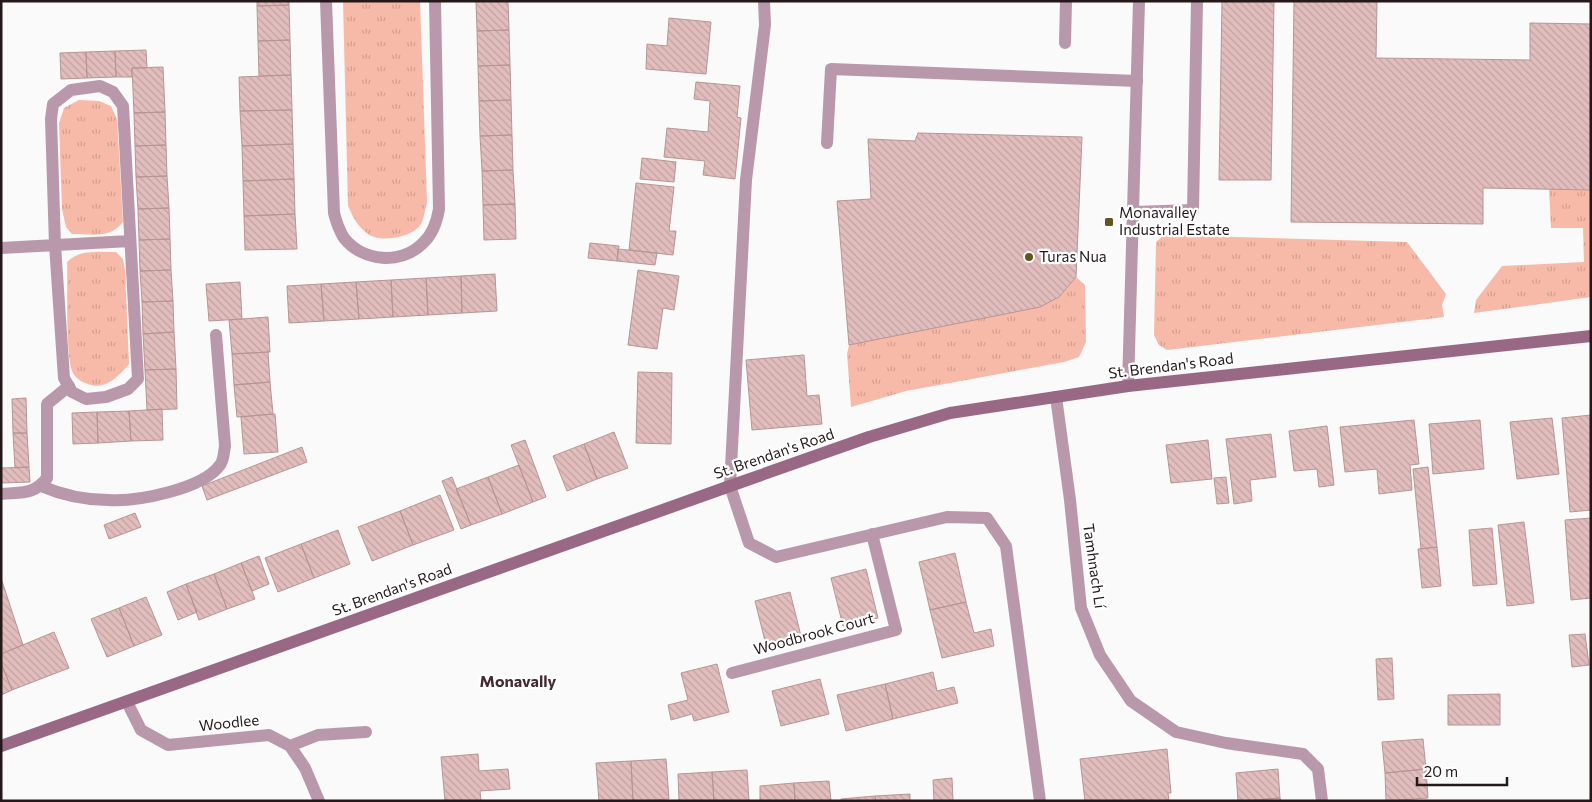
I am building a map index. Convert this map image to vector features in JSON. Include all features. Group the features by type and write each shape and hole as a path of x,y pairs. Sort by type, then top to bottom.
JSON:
{"main road":[{"name":"St. Brendan's Road","path":"1,746 869,437 950,413 1128,386 1591,336"}],"street":[{"path":"326,1 334,213 344,237 353,247 364,254 390,258 409,253 424,242 432,232 437,221 439,208 435,1"},
{"path":"764,1 765,25 746,180 730,486 749,543 776,557 947,517 987,518 1006,546 1040,801"},
{"path":"1065,43 1066,1"},
{"path":"1128,386 1139,1"},
{"path":"1134,212 1194,210 1197,1"},
{"path":"827,143 831,69 1137,81"},
{"path":"100,86 113,92 123,106 130,241 138,379 128,389 106,397 86,398 72,392 64,378 55,245 51,118 53,104 71,90 100,86"},
{"path":"1,248 130,241"},
{"path":"40,486 59,493 110,501 177,490 208,475 221,464 225,446 216,335"},
{"path":"1,494 30,492 40,486 47,478 47,404 68,386"},
{"name":"Tamhnach Lí","path":"1056,397 1070,500 1081,608 1100,655 1131,701 1176,732 1226,743 1303,754 1318,769 1322,801"},
{"name":"Woodbrook Court","path":"732,673 896,630 872,534"},
{"name":"Woodlee","path":"127,702 140,730 168,745 269,735 290,746"},
{"path":"319,801 304,768 290,746 318,735 366,732"}],"green space":[{"path":"343,1 420,1 427,202 424,217 417,229 396,238 373,237 368,234 358,225 348,206"},
{"path":"79,100 99,101 111,106 117,119 123,222 112,231 93,235 72,234 66,227 62,209 59,123 64,108"},
{"path":"1549,189 1591,190 1591,297 1474,313 1476,300 1502,266 1584,262 1583,228 1551,228"},
{"path":"1164,235 1407,242 1446,294 1442,305 1444,317 1167,350 1159,345 1154,335 1156,242"},
{"path":"116,252 123,259 125,270 129,364 113,380 97,386 77,378 70,365 67,262 84,253"},
{"path":"1076,277 1085,285 1086,342 1079,357 1064,362 906,391 851,407 847,354 849,345 1059,297"}],"building":[{"path":"257,1 289,1 289,5 257,6"},
{"path":"476,1 508,1 509,30 477,31"},
{"path":"1222,1 1274,1 1271,180 1219,180"},
{"path":"1294,1 1377,1 1376,58 1530,60 1530,23 1591,24 1591,190 1483,188 1483,224 1291,222"},
{"path":"289,5 290,40 258,41 257,6"},
{"path":"669,18 711,22 706,74 646,69 647,44 667,46"},
{"path":"509,30 510,65 478,66 477,31"},
{"path":"290,40 291,75 259,76 258,41"},
{"path":"146,50 147,68 132,68 132,77 116,77 115,51"},
{"path":"115,51 116,77 87,78 86,52"},
{"path":"86,52 87,78 61,79 60,53"},
{"path":"510,65 511,100 479,101 478,66"},
{"path":"163,67 165,112 134,113 132,68"},
{"path":"291,75 292,110 240,111 239,77"},
{"path":"696,82 740,86 737,117 741,118 735,179 703,175 705,161 664,157 667,128 708,132 710,101 694,99"},
{"path":"511,100 512,135 480,136 479,101"},
{"path":"292,110 293,144 242,146 240,111"},
{"path":"165,112 166,145 135,146 134,113"},
{"path":"918,133 1082,137 1076,277 1059,297 1040,307 849,345 837,201 871,199 868,139 915,141"},
{"path":"512,135 513,170 482,171 480,136"},
{"path":"293,144 294,179 243,181 242,146"},
{"path":"166,145 167,176 136,177 135,146"},
{"path":"642,158 676,162 674,182 640,179"},
{"path":"513,170 515,204 483,205 482,171"},
{"path":"167,176 169,208 138,209 136,177"},
{"path":"294,179 295,214 244,216 243,181"},
{"path":"636,183 674,187 669,231 676,231 673,255 629,250"},
{"path":"515,204 516,239 484,240 483,205"},
{"path":"169,208 170,239 139,240 138,209"},
{"path":"295,214 297,249 245,250 244,216"},
{"path":"170,239 171,270 140,271 139,240"},
{"path":"590,243 619,246 617,261 588,258"},
{"path":"618,249 657,253 655,265 617,261"},
{"path":"171,270 173,301 142,302 140,271"},
{"path":"638,270 679,276 674,310 663,308 657,349 628,345"},
{"path":"495,274 497,311 462,313 461,276"},
{"path":"461,276 462,313 428,315 426,278"},
{"path":"426,278 428,315 393,317 391,280"},
{"path":"391,280 393,317 359,319 356,282"},
{"path":"240,282 242,319 209,321 206,284"},
{"path":"356,282 359,319 324,321 321,284"},
{"path":"321,284 324,321 289,323 287,286"},
{"path":"173,301 174,332 143,334 142,302"},
{"path":"268,317 270,352 232,354 229,320"},
{"path":"174,332 176,369 145,370 143,334"},
{"path":"268,352 270,382 234,385 232,354"},
{"path":"804,355 807,396 819,395 822,424 752,430 746,360"},
{"path":"176,369 177,409 147,410 145,370"},
{"path":"638,372 672,373 671,444 636,443"},
{"path":"270,382 273,414 237,417 234,385"},
{"path":"26,398 27,433 13,433 12,399"},
{"path":"162,409 163,440 131,441 129,411"},
{"path":"129,411 131,441 98,443 97,412"},
{"path":"97,412 98,443 73,444 72,413"},
{"path":"275,414 278,452 244,454 241,417"},
{"path":"1591,415 1591,510 1570,512 1562,418"},
{"path":"1552,418 1559,474 1517,479 1510,422"},
{"path":"1414,420 1419,464 1410,465 1412,490 1379,494 1377,469 1345,472 1340,427"},
{"path":"1480,420 1484,469 1433,474 1429,424"},
{"path":"1327,426 1334,485 1319,487 1317,469 1294,471 1289,431"},
{"path":"614,432 628,468 597,479 584,444"},
{"path":"13,433 27,433 29,467 15,468"},
{"path":"1271,434 1276,477 1250,480 1252,501 1234,504 1226,439"},
{"path":"525,440 546,497 533,502 511,445"},
{"path":"1208,440 1212,479 1171,483 1166,445"},
{"path":"584,444 597,479 567,491 553,456"},
{"path":"302,447 307,462 207,500 202,486"},
{"path":"519,465 533,502 502,514 488,477"},
{"path":"29,467 30,482 1,483 1,468"},
{"path":"1428,467 1437,547 1421,549 1413,469"},
{"path":"452,477 471,525 461,529 442,481"},
{"path":"488,477 502,514 471,525 456,489"},
{"path":"1226,477 1229,503 1217,504 1214,478"},
{"path":"440,495 454,530 413,545 400,511"},
{"path":"400,511 413,545 372,561 358,527"},
{"path":"135,513 141,527 109,539 104,525"},
{"path":"1591,518 1591,598 1571,600 1565,520"},
{"path":"1524,522 1534,603 1507,606 1498,525"},
{"path":"1492,528 1497,584 1473,586 1469,530"},
{"path":"338,530 350,564 314,578 301,544"},
{"path":"301,544 314,578 278,592 265,558"},
{"path":"1437,547 1441,586 1422,588 1418,549"},
{"path":"955,553 966,602 930,610 919,562"},
{"path":"259,556 269,584 252,591 241,563"},
{"path":"241,563 255,599 227,609 214,574"},
{"path":"866,569 878,618 843,626 831,578"},
{"path":"214,574 227,609 199,620 186,584"},
{"path":"1,581 23,645 1,654"},
{"path":"186,584 197,612 178,620 167,592"},
{"path":"790,592 802,640 767,649 755,601"},
{"path":"146,597 162,635 134,646 119,608"},
{"path":"966,602 974,633 991,629 994,646 942,658 930,610"},
{"path":"119,608 134,646 107,657 91,619"},
{"path":"54,632 69,668 12,690 1,663 1,654"},
{"path":"1585,634 1589,665 1572,667 1569,635"},
{"path":"1392,658 1394,699 1378,700 1376,659"},
{"path":"1,663 12,690 1,695"},
{"path":"717,664 729,712 694,721 692,714 671,720 668,705 688,700 681,673"},
{"path":"933,672 937,691 954,687 958,703 893,719 885,684"},
{"path":"820,679 829,714 781,726 772,691"},
{"path":"885,684 893,719 846,731 837,695"},
{"path":"1500,694 1500,725 1448,725 1448,695"},
{"path":"1423,739 1426,769 1385,773 1382,742"},
{"path":"1167,749 1171,793 1168,793 1169,801 1146,801 1145,799 1085,801 1080,759"},
{"path":"478,754 479,771 508,769 510,789 480,791 481,801 445,801 441,757"},
{"path":"666,759 669,799 633,801 631,761"},
{"path":"631,761 633,801 599,801 596,763"},
{"path":"1278,769 1280,798 1238,801 1236,773"},
{"path":"1426,769 1428,798 1386,801 1385,773"},
{"path":"747,770 749,801 714,801 712,772"},
{"path":"712,772 714,801 679,801 678,774"},
{"path":"952,778 953,801 934,801 933,780"},
{"path":"829,781 831,801 795,801 794,783"},
{"path":"794,783 795,801 760,801 760,786"},
{"path":"910,794 910,801 876,801 875,796"},
{"path":"875,796 876,801 841,801 841,799"},
{"path":"1280,798 1281,801 1247,801"}],"place":[{"name":"Monavalley Industrial Estate","path":"1109,222"},
{"name":"Turas Nua","path":"1029,257"}],"district":[{"name":"Monavally","path":"518,681"}]}
